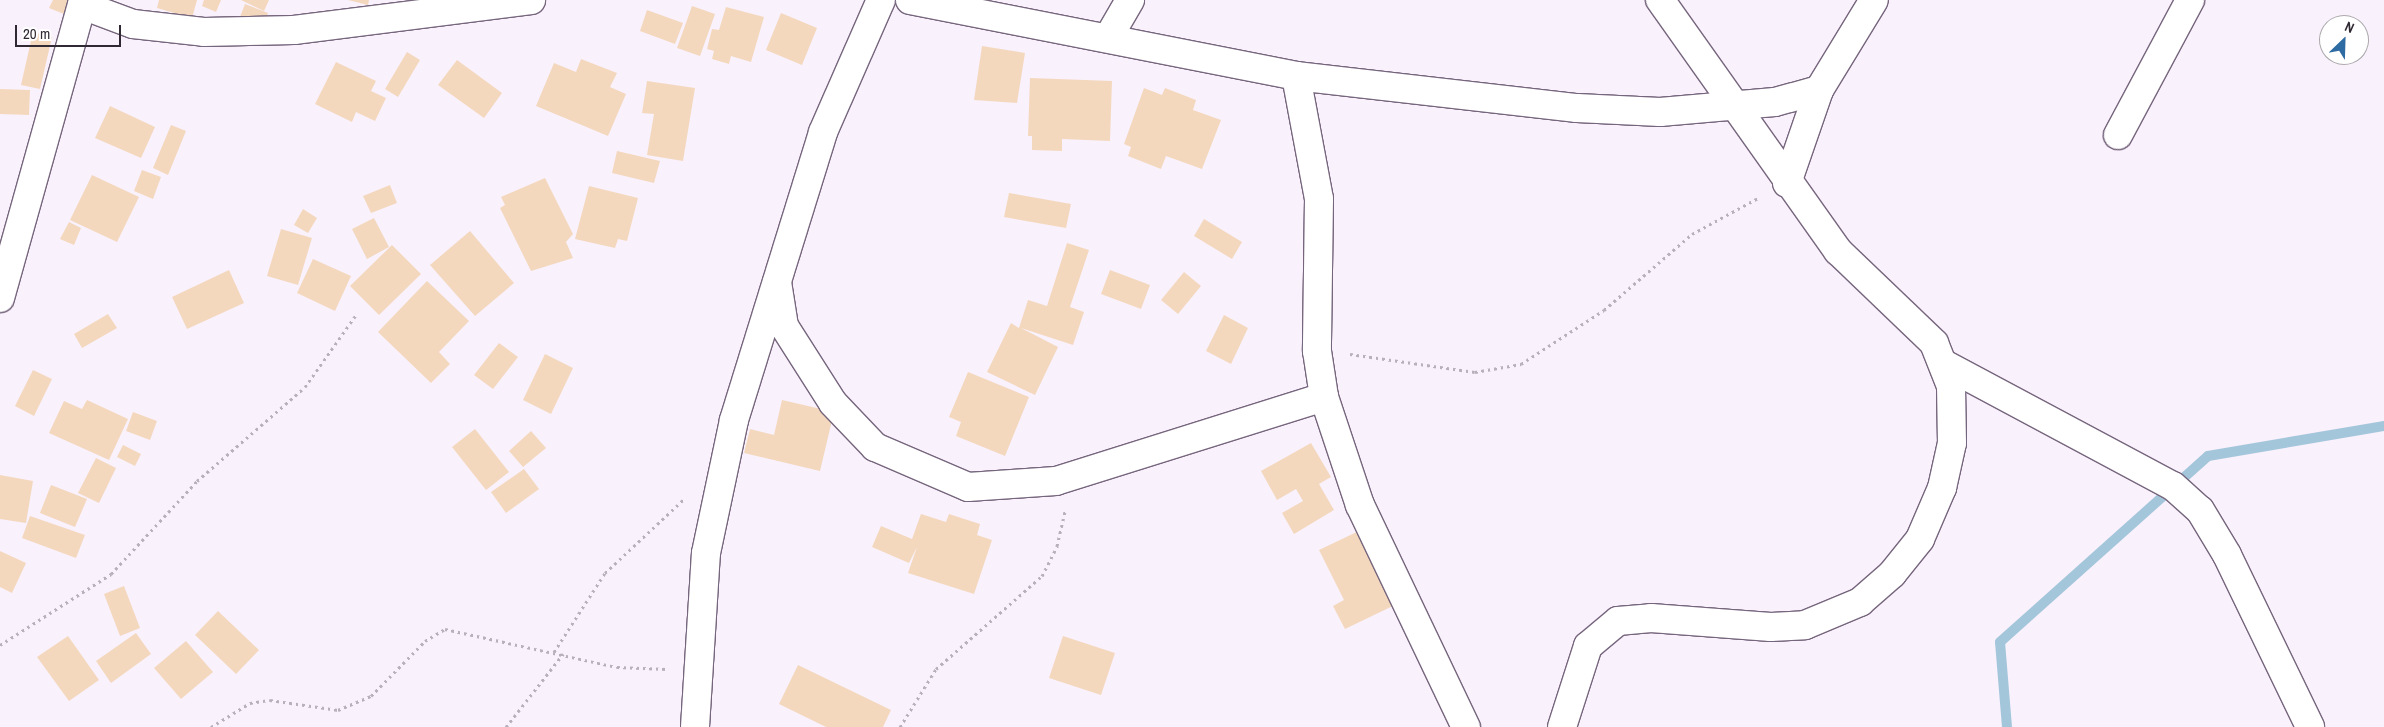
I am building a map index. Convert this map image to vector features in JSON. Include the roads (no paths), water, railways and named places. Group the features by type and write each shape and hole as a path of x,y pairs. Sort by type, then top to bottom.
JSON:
{"street":[{"path":"0,298 83,3 133,24 204,32 294,30 531,0"},
{"path":"695,727 706,553 720,482 776,276 823,132 881,0"},
{"path":"910,0 1296,76 1577,108 1660,112 1731,103 1775,102 1819,90"},
{"path":"1108,38 1130,0"},
{"path":"1562,727 1588,646 1610,625 1650,618 1762,627 1805,625 1860,602 1892,574 1920,539 1948,468 1953,407 1946,365 1919,326 1838,251 1787,183 1660,0"},
{"path":"1787,183 1819,90 1874,0"},
{"path":"2118,135 2190,0"},
{"path":"1296,76 1319,199 1317,351 1324,397 1360,505 1466,727"},
{"path":"776,276 784,326 794,346 832,403 875,447 968,487 1027,487 1074,476 1324,397"},
{"path":"1946,365 2174,486 2200,510 2227,555 2310,727"}],"waterway":[{"path":"2007,727 2000,642 2208,456 2384,426"}]}
